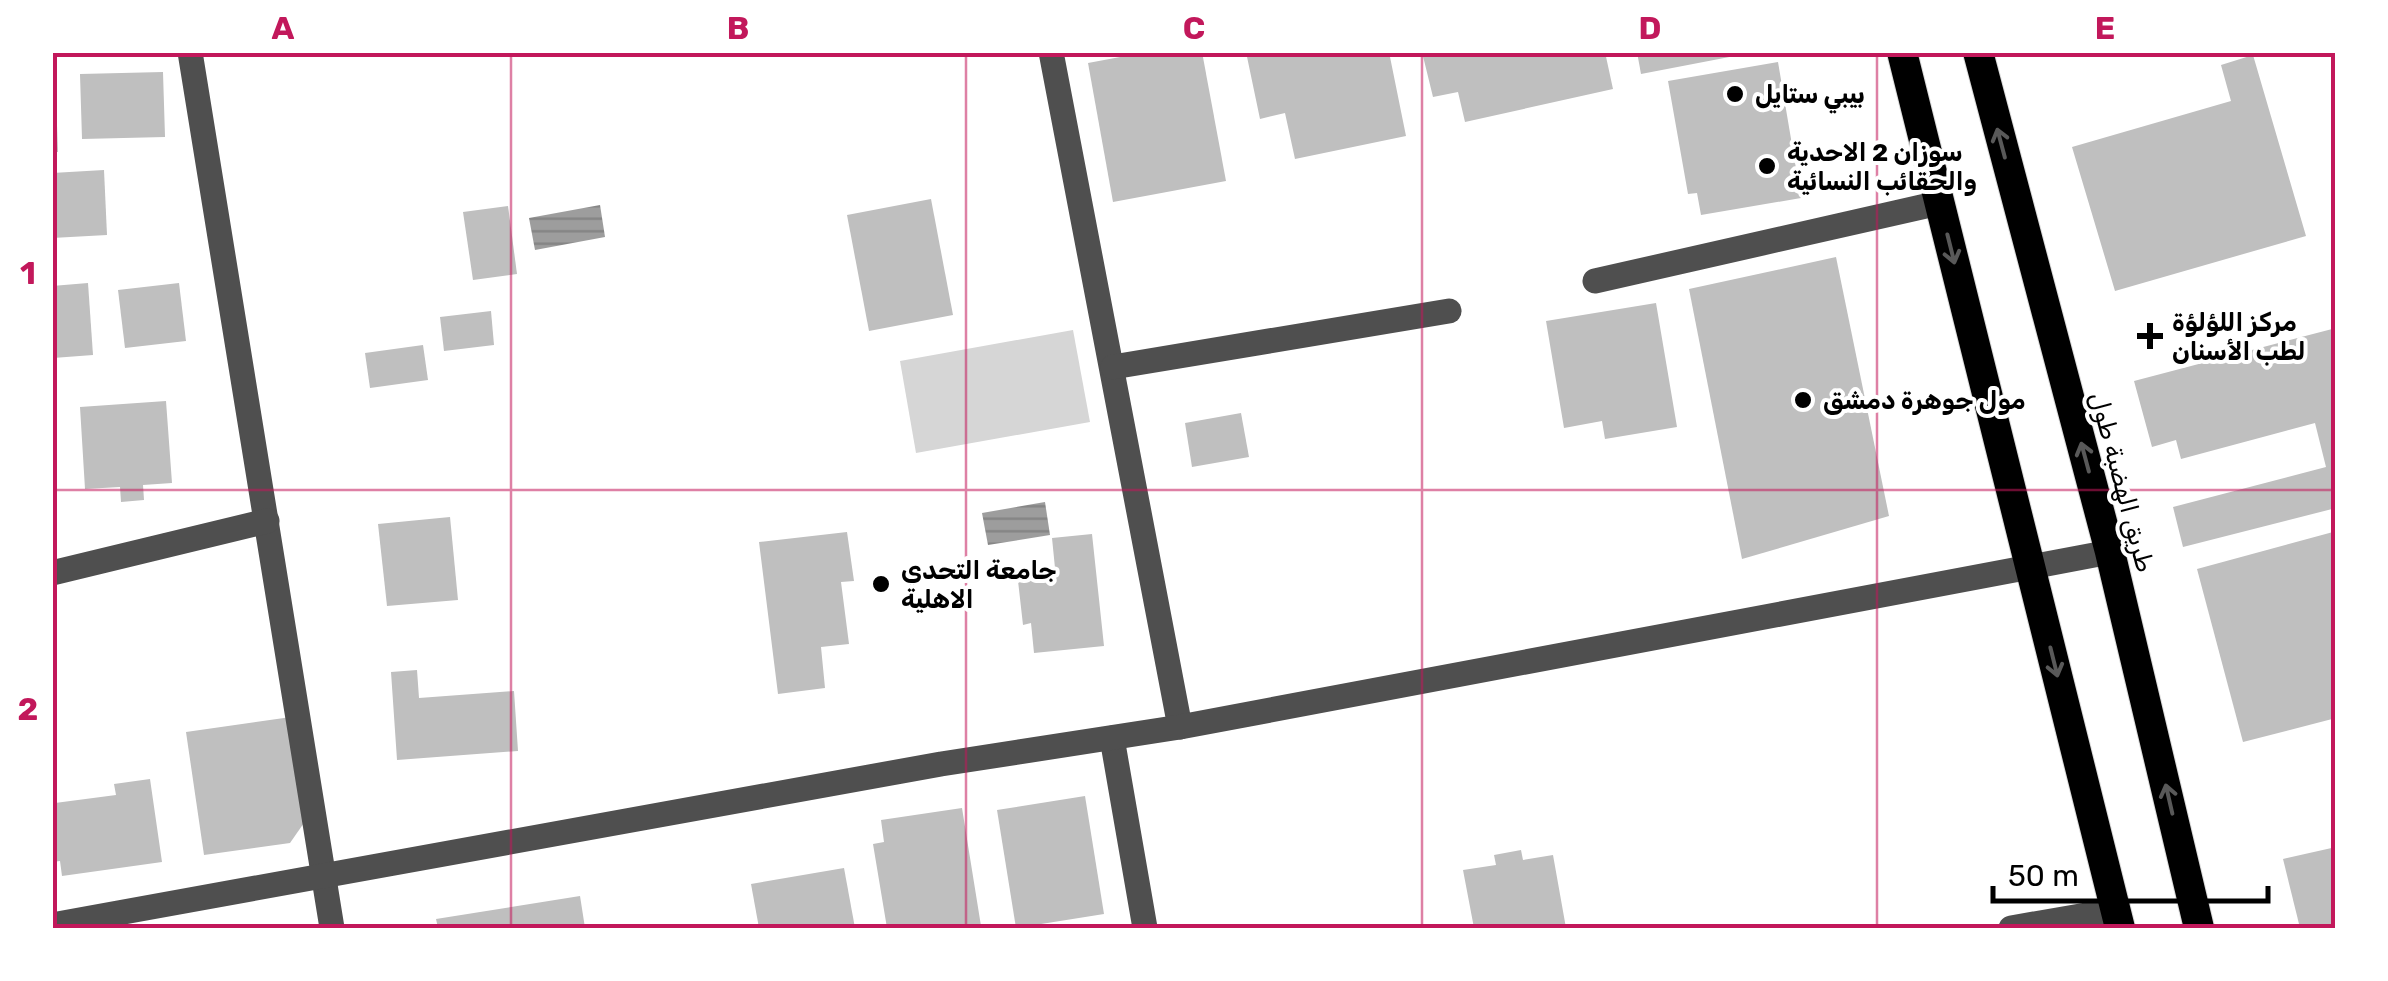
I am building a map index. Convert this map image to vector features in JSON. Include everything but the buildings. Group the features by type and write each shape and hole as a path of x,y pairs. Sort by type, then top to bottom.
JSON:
{"highway":[{"path":"1902,52 2118,919"},
{"name":"طريق الهضبة طول","path":"1978,52 2110,552 2199,928"}],"street":[{"path":"190,52 332,928"},
{"path":"1051,52 1180,727"},
{"path":"1595,281 1939,202"},
{"path":"1113,367 1448,312"},
{"path":"52,574 268,521"},
{"path":"52,924 941,764 1180,727 2110,552"},
{"path":"1112,738 1145,928"},
{"path":"2012,928 2118,919"}],"shaded area":[{"path":"600,205 605,237 535,250 529,218"},
{"path":"1073,330 1090,422 916,453 900,361"},
{"path":"1045,502 1050,535 988,545 982,513"}],"place":[{"name":"بيبي ستايل","path":"1735,94"},
{"name":"سوزان 2 الاحدية والحقائب النسائية","path":"1767,166"},
{"name":"مركز اللؤلؤة لطب الأسنان","path":"2150,336"},
{"name":"مول جوهرة دمشق","path":"1803,400"},
{"name":"جامعة التحدي الاهلية","path":"881,584"}]}
